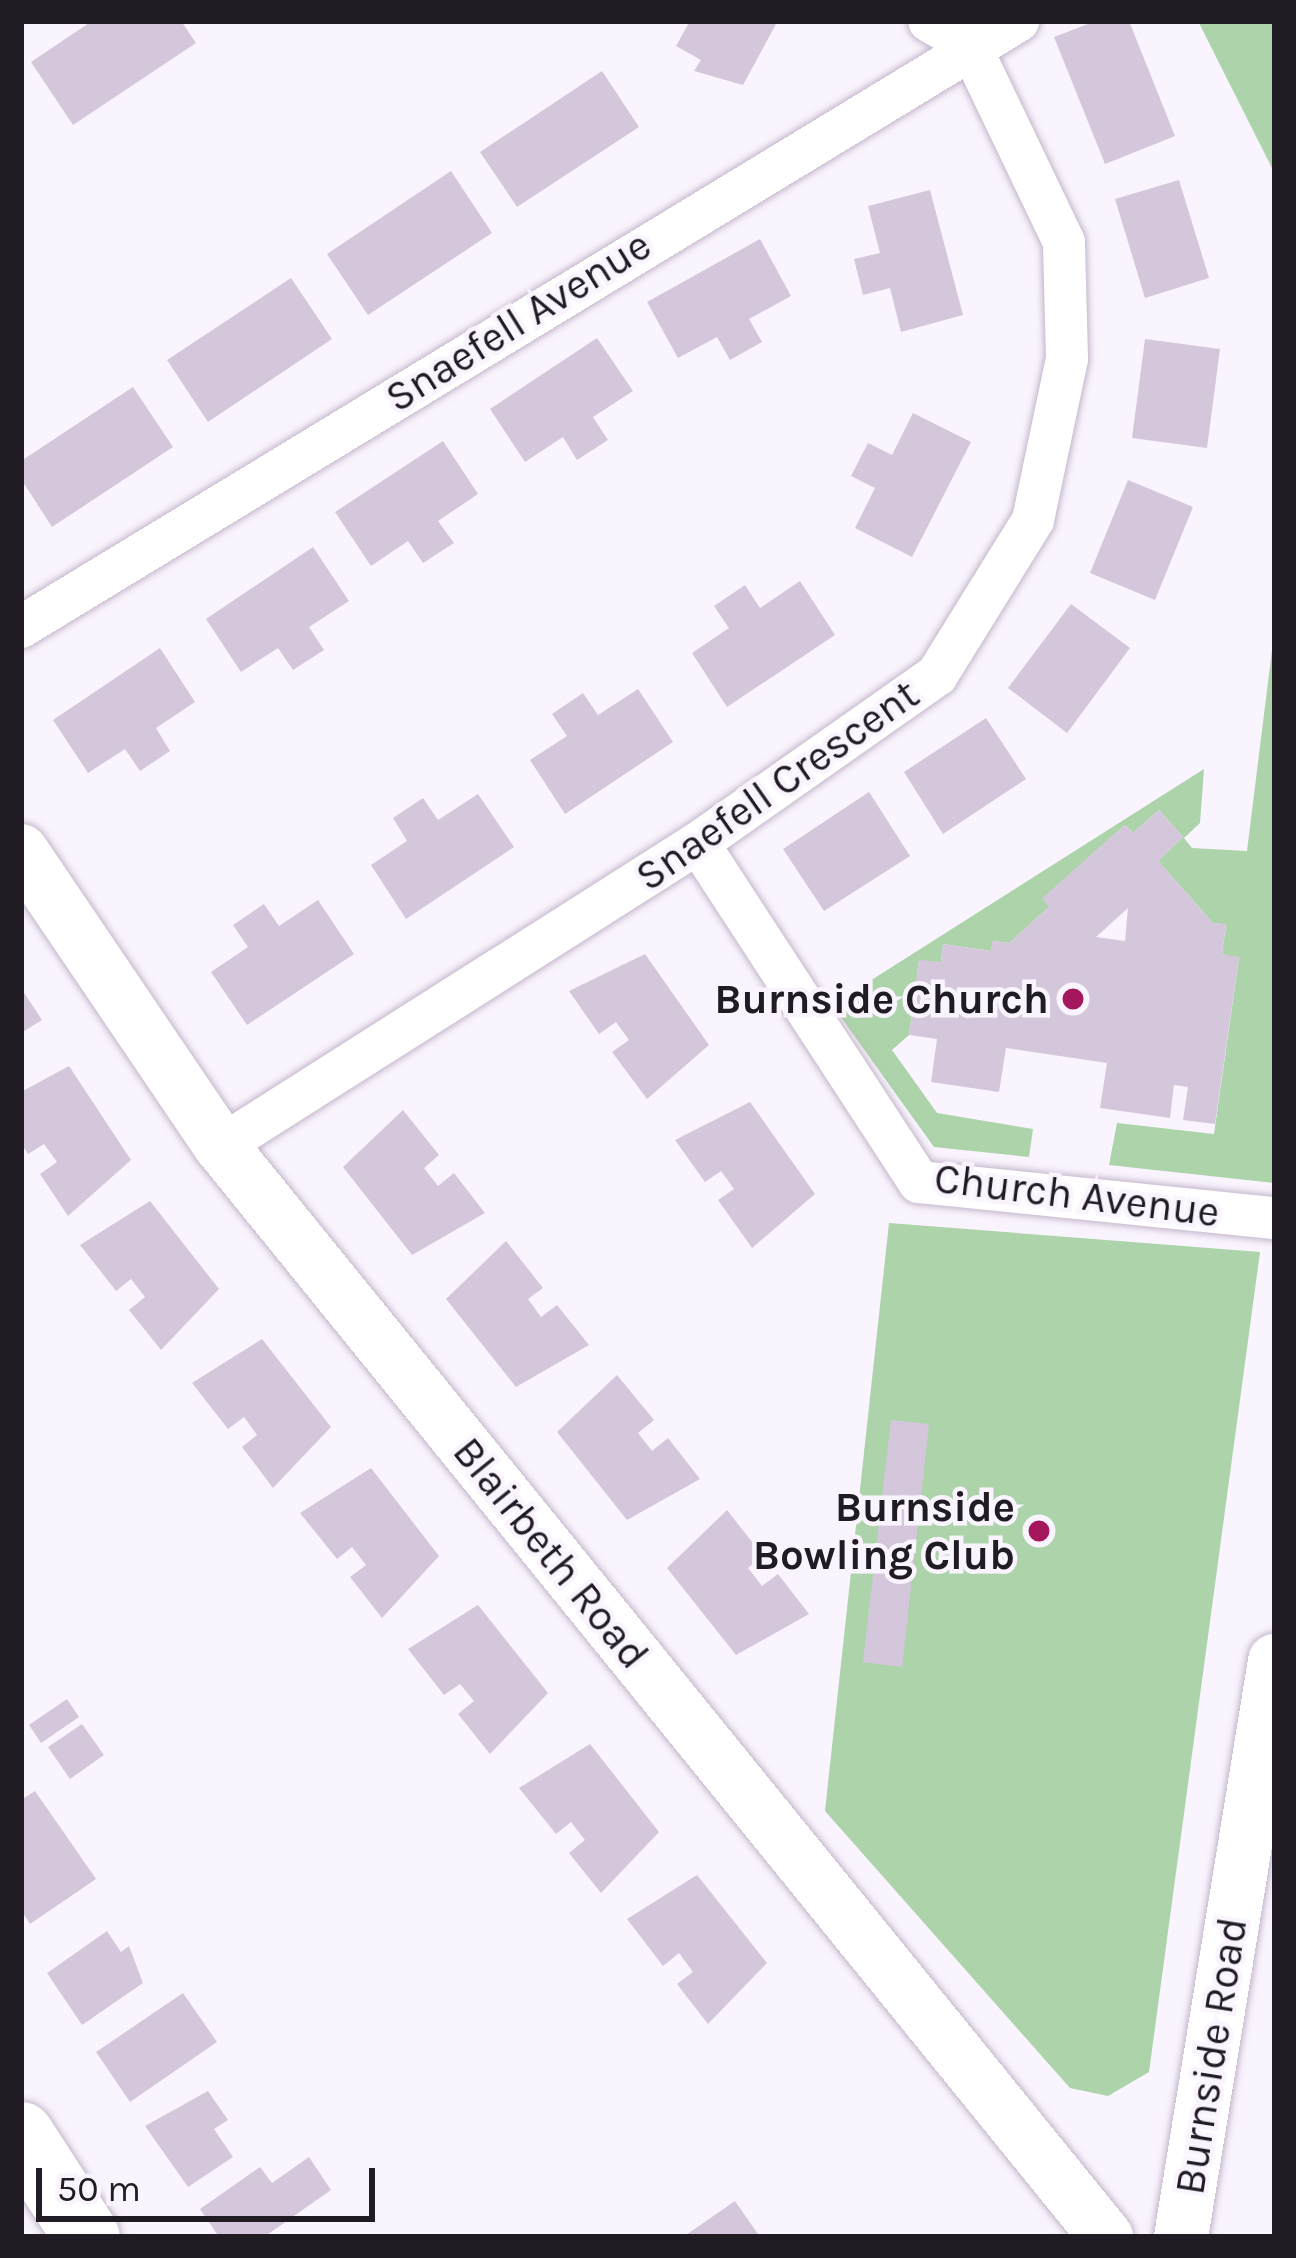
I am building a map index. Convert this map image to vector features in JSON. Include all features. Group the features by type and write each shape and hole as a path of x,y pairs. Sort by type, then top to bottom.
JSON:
{"main road":[{"path":"21,2135 87,2237"}],"street":[{"path":"929,21 969,44"},
{"name":"Snaefell Avenue","path":"21,627 969,44 1018,21"},
{"name":"Snaefell Crescent","path":"221,1146 698,843 937,675 1033,520 1067,359 1064,242 969,44"},
{"name":"Church Avenue","path":"698,843 919,1182 1275,1218"},
{"name":"Blairbeth Road","path":"21,851 221,1146 1106,2237"},
{"name":"Burnside Road","path":"1181,2237 1275,1661"}],"green space":[{"path":"1198,21 1275,21 1275,174"},
{"path":"1275,626 1275,1183 1109,1165 1117,1123 1214,1134 1239,958 1222,954 1226,925 1213,923 1158,861 1183,837 1159,810 1133,833 1125,825 1043,898 1049,907 1009,943 993,941 991,951 943,944 941,962 919,961 909,1035 892,1050 937,1113 1033,1129 1029,1157 934,1147 832,1005 1204,769 1200,823 1184,838 1192,848 1247,851"},
{"name":"Burnside Bowling Club","path":"889,1223 1260,1252 1149,2072 1108,2096 1070,2088 825,1811"}],"building":[{"path":"92,21 181,21 196,43 73,125 31,62"},
{"path":"690,21 776,24 743,85 694,71 701,60 676,46"},
{"path":"1096,21 1129,21 1175,136 1105,164 1054,37"},
{"path":"602,71 639,127 517,207 480,152"},
{"path":"451,171 492,233 368,315 327,254"},
{"path":"1179,180 1209,278 1145,298 1115,199"},
{"path":"930,190 963,315 901,332 890,288 863,295 854,259 880,253 868,206"},
{"path":"760,239 791,296 749,319 762,342 730,360 717,337 678,358 647,302"},
{"path":"291,278 332,339 208,422 167,360"},
{"path":"597,338 633,391 593,417 608,440 577,460 563,437 525,462 490,409"},
{"path":"1145,339 1220,349 1207,448 1132,438"},
{"path":"133,387 173,447 52,527 21,479 21,461"},
{"path":"913,413 971,442 912,557 855,528 875,488 851,476 868,443 892,455"},
{"path":"443,441 478,494 438,521 454,543 423,563 408,541 371,566 335,512"},
{"path":"1128,480 1193,507 1155,600 1090,573"},
{"path":"313,547 349,601 309,627 324,650 293,670 278,648 241,672 206,619"},
{"path":"800,581 835,635 727,707 692,653 729,628 714,606 745,585 760,608"},
{"path":"1071,604 1130,648 1067,733 1008,688"},
{"path":"160,648 195,702 156,728 170,751 140,771 125,749 88,773 53,720"},
{"path":"638,689 673,742 565,814 530,760 567,736 552,714 583,693 598,715"},
{"path":"986,718 1026,779 943,834 904,772"},
{"path":"869,792 910,856 824,911 783,849"},
{"path":"478,794 514,847 406,919 371,865 407,841 393,818 423,798 438,820"},
{"name":"Burnside Church","path":"1159,810 1183,837 1158,861 1213,923 1226,924 1222,954 1239,957 1215,1124 1183,1120 1188,1087 1174,1085 1170,1118 1100,1108 1107,1063 1006,1048 999,1092 931,1082 937,1039 909,1035 919,960 941,962 943,944 991,951 992,941 1009,943 1049,907 1042,898 1125,825 1133,833","holes":["1128,908 1125,941 1096,937"]},
{"path":"318,900 354,954 247,1025 211,972 248,947 233,925 264,904 279,926"},
{"path":"645,954 709,1045 647,1099 612,1052 629,1040 616,1022 599,1034 569,991"},
{"path":"21,988 42,1020 21,1033"},
{"path":"69,1066 131,1160 68,1216 40,1174 57,1162 44,1144 28,1154 21,1143 21,1092"},
{"path":"750,1102 815,1194 752,1248 718,1200 734,1189 721,1171 705,1182 675,1140"},
{"path":"403,1110 439,1155 424,1168 438,1186 454,1173 485,1213 412,1255 343,1167"},
{"path":"150,1201 219,1289 161,1350 129,1310 145,1297 131,1279 116,1291 80,1245"},
{"path":"506,1241 543,1288 528,1299 541,1317 557,1305 589,1345 516,1387 446,1299"},
{"path":"262,1339 331,1427 273,1488 242,1447 257,1435 244,1417 228,1429 192,1383"},
{"path":"617,1375 654,1420 638,1433 652,1451 668,1438 700,1479 627,1520 557,1432"},
{"path":"891,1420 929,1424 902,1667 863,1662"},
{"path":"371,1468 439,1556 382,1618 350,1577 366,1565 352,1547 337,1559 300,1513"},
{"path":"727,1510 763,1556 748,1568 762,1586 778,1574 809,1614 736,1655 667,1568"},
{"path":"478,1605 548,1693 490,1754 458,1714 474,1701 460,1684 444,1695 408,1649"},
{"path":"67,1699 79,1717 41,1743 29,1725"},
{"path":"82,1724 104,1755 70,1779 48,1747"},
{"path":"590,1744 659,1832 601,1893 569,1853 585,1840 571,1822 556,1834 519,1788"},
{"path":"35,1791 96,1879 30,1924 21,1910 21,1800"},
{"path":"697,1875 767,1963 708,2024 677,1984 693,1972 679,1953 663,1966 627,1919"},
{"path":"107,1931 121,1952 129,1946 143,1983 82,2025 47,1973"},
{"path":"183,1993 217,2042 130,2102 96,2052"},
{"path":"208,2091 228,2120 214,2129 233,2157 188,2187 145,2126"},
{"path":"309,2157 331,2190 264,2237 219,2237 200,2209 260,2167 272,2183"},
{"path":"735,2201 760,2237 683,2237"}],"place":[{"name":"Burnside Church","path":"1073,999"},
{"name":"Burnside Bowling Club","path":"1039,1531"}]}
